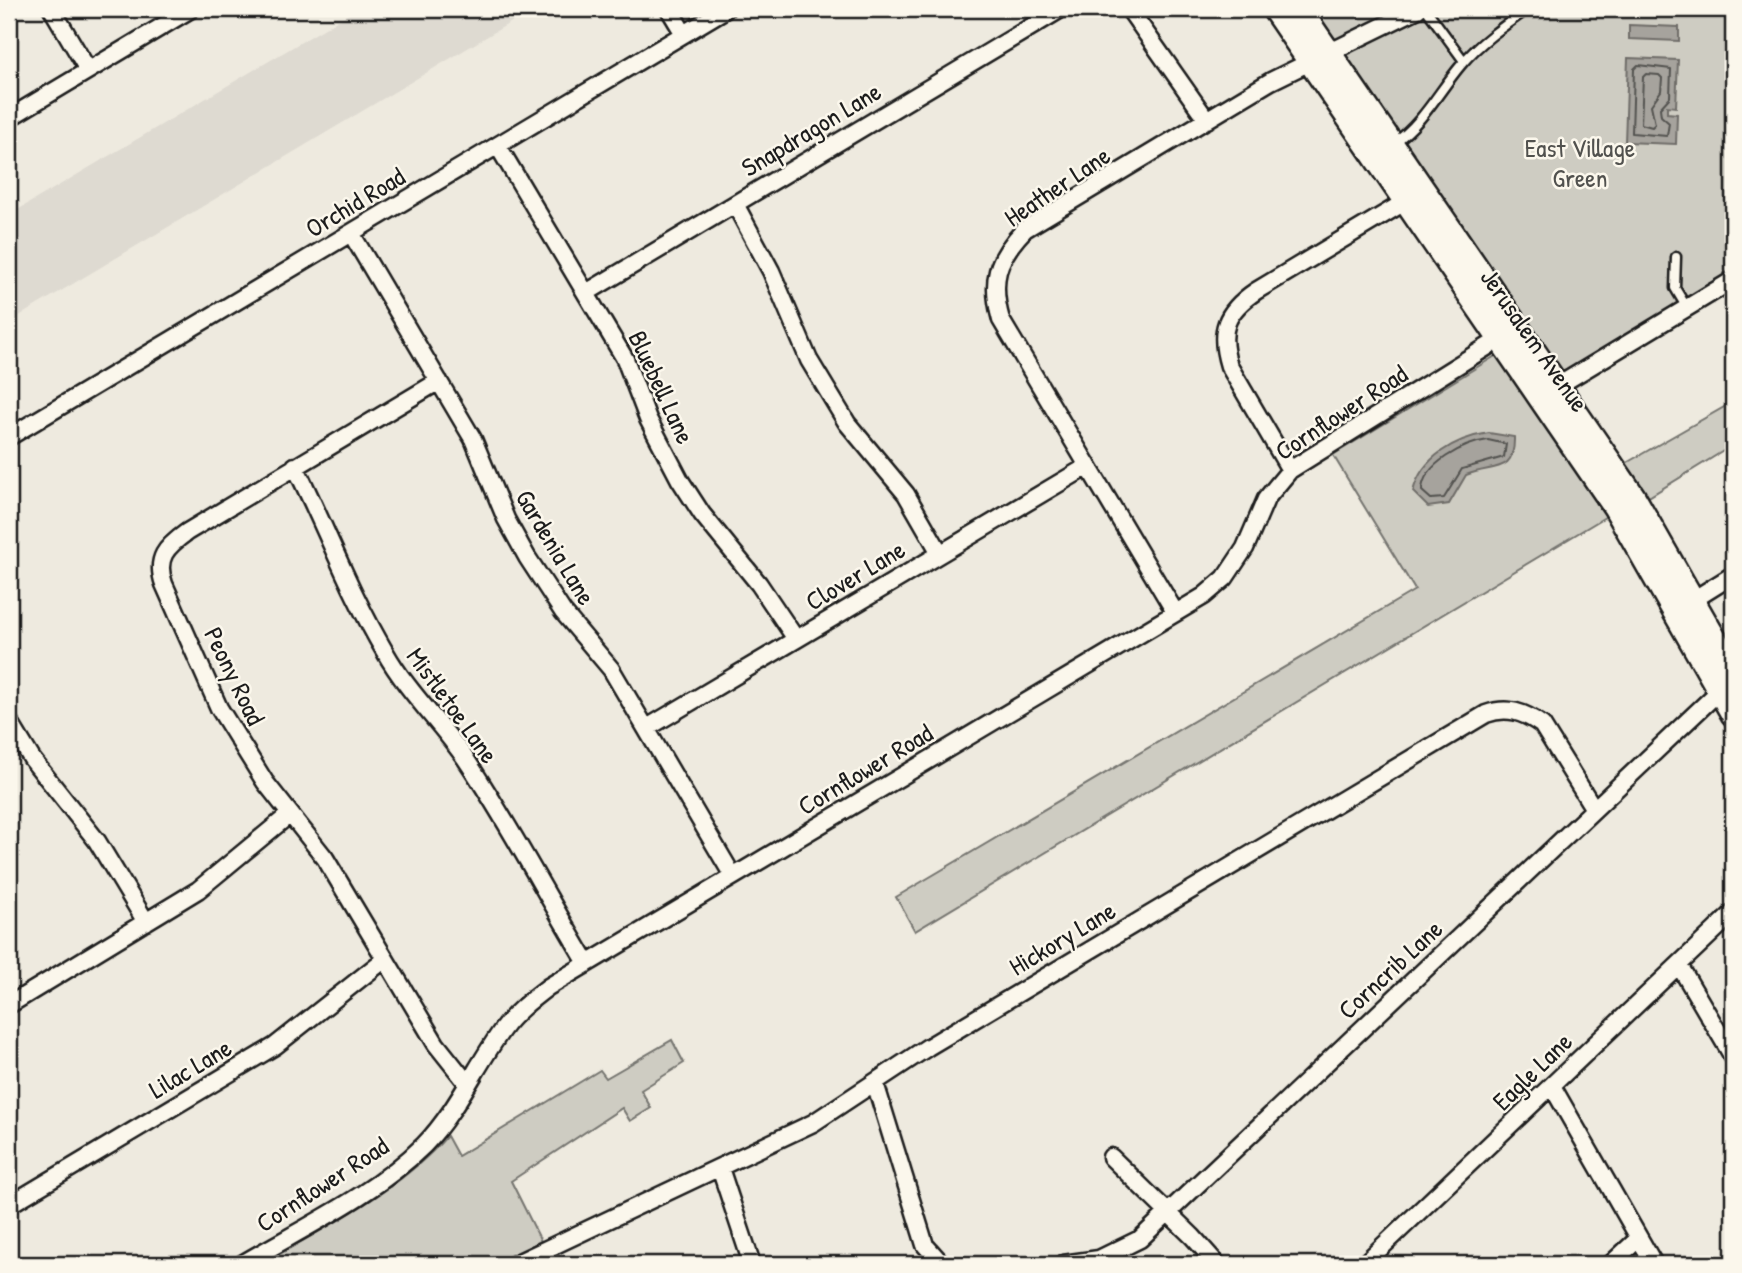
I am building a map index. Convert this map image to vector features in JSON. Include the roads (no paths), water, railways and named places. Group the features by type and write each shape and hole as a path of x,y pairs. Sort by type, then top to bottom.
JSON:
{"main road":[{"name":"Jerusalem Avenue","path":"1274,9 1320,57 1384,150 1425,190 1519,327 1549,391 1615,507 1684,606 1729,680 1733,714"},
{"name":"Jerusalem Avenue","path":"1299,9 1320,57"},
{"name":"Jerusalem Avenue","path":"1384,150 1405,202 1499,340 1549,391"}],"street":[{"path":"52,9 88,70"},
{"path":"9,118 191,9"},
{"path":"669,9 684,34"},
{"name":"Orchid Road","path":"9,437 726,9"},
{"name":"Snapdragon Lane","path":"586,293 1061,9"},
{"path":"1129,9 1207,120"},
{"path":"1320,57 1418,9"},
{"name":"Heather Lane","path":"1175,612 1001,320 994,295 996,272 1010,244 1025,229 1271,81 1320,57"},
{"name":"Bluebell Lane","path":"498,146 625,359 648,419 680,480 702,514 759,584 796,639"},
{"path":"1290,470 1229,366 1224,349 1226,323 1237,304 1256,291 1425,190"},
{"path":"735,204 771,271 808,360 847,423 905,494 940,553"},
{"name":"Gardenia Lane","path":"351,233 473,439 506,519 527,557 563,612 611,669 733,876"},
{"path":"1549,391 1733,280"},
{"name":"Cornflower Road","path":"242,1264 387,1177 424,1144 446,1118 503,1028 524,1005 587,963 1204,596 1225,578 1245,548 1266,499 1290,470 1519,327"},
{"name":"Peony Road","path":"439,381 187,531 164,551 159,564 164,584 219,708 265,782 325,858 436,1044 467,1083"},
{"name":"Mistletoe Lane","path":"295,466 328,532 354,596 386,654 418,702 464,757 587,963"},
{"name":"Clover Lane","path":"647,728 1088,466"},
{"path":"1684,606 1733,575"},
{"name":"Corncrib Lane","path":"1063,1264 1099,1259 1124,1250 1167,1214 1729,680"},
{"name":"Hickory Lane","path":"515,1264 813,1123 928,1047 1486,713 1510,710 1529,716 1542,725 1594,809"},
{"path":"9,721 32,759 97,841 146,922"},
{"path":"9,1005 198,890 290,814"},
{"name":"Eagle Lane","path":"1364,1264 1733,913"},
{"name":"Lilac Lane","path":"9,1205 275,1046 385,959"},
{"path":"1679,965 1733,1057"},
{"path":"875,1083 925,1245 942,1264"},
{"path":"1552,1086 1654,1264"},
{"path":"1111,1157 1167,1214 1194,1237 1217,1264"},
{"path":"720,1168 752,1264"},
{"path":"1611,1264 1639,1238"}],"lane":[{"path":"1426,9 1464,61"},
{"path":"1384,150 1410,132 1464,61 1498,30 1528,9"},
{"path":"1676,257 1675,288 1687,308"}],"water":[{"path":"1629,25 1679,27 1679,41 1629,39"},
{"path":"1628,58 1678,60 1676,107 1667,106 1667,113 1677,114 1676,144 1625,142"},
{"path":"1489,433 1514,437 1511,457 1507,462 1466,475 1449,504 1428,507 1413,492 1424,469 1442,451 1464,439"}],"park label":[{"name":"East Village Green","path":"1580,162"}]}
